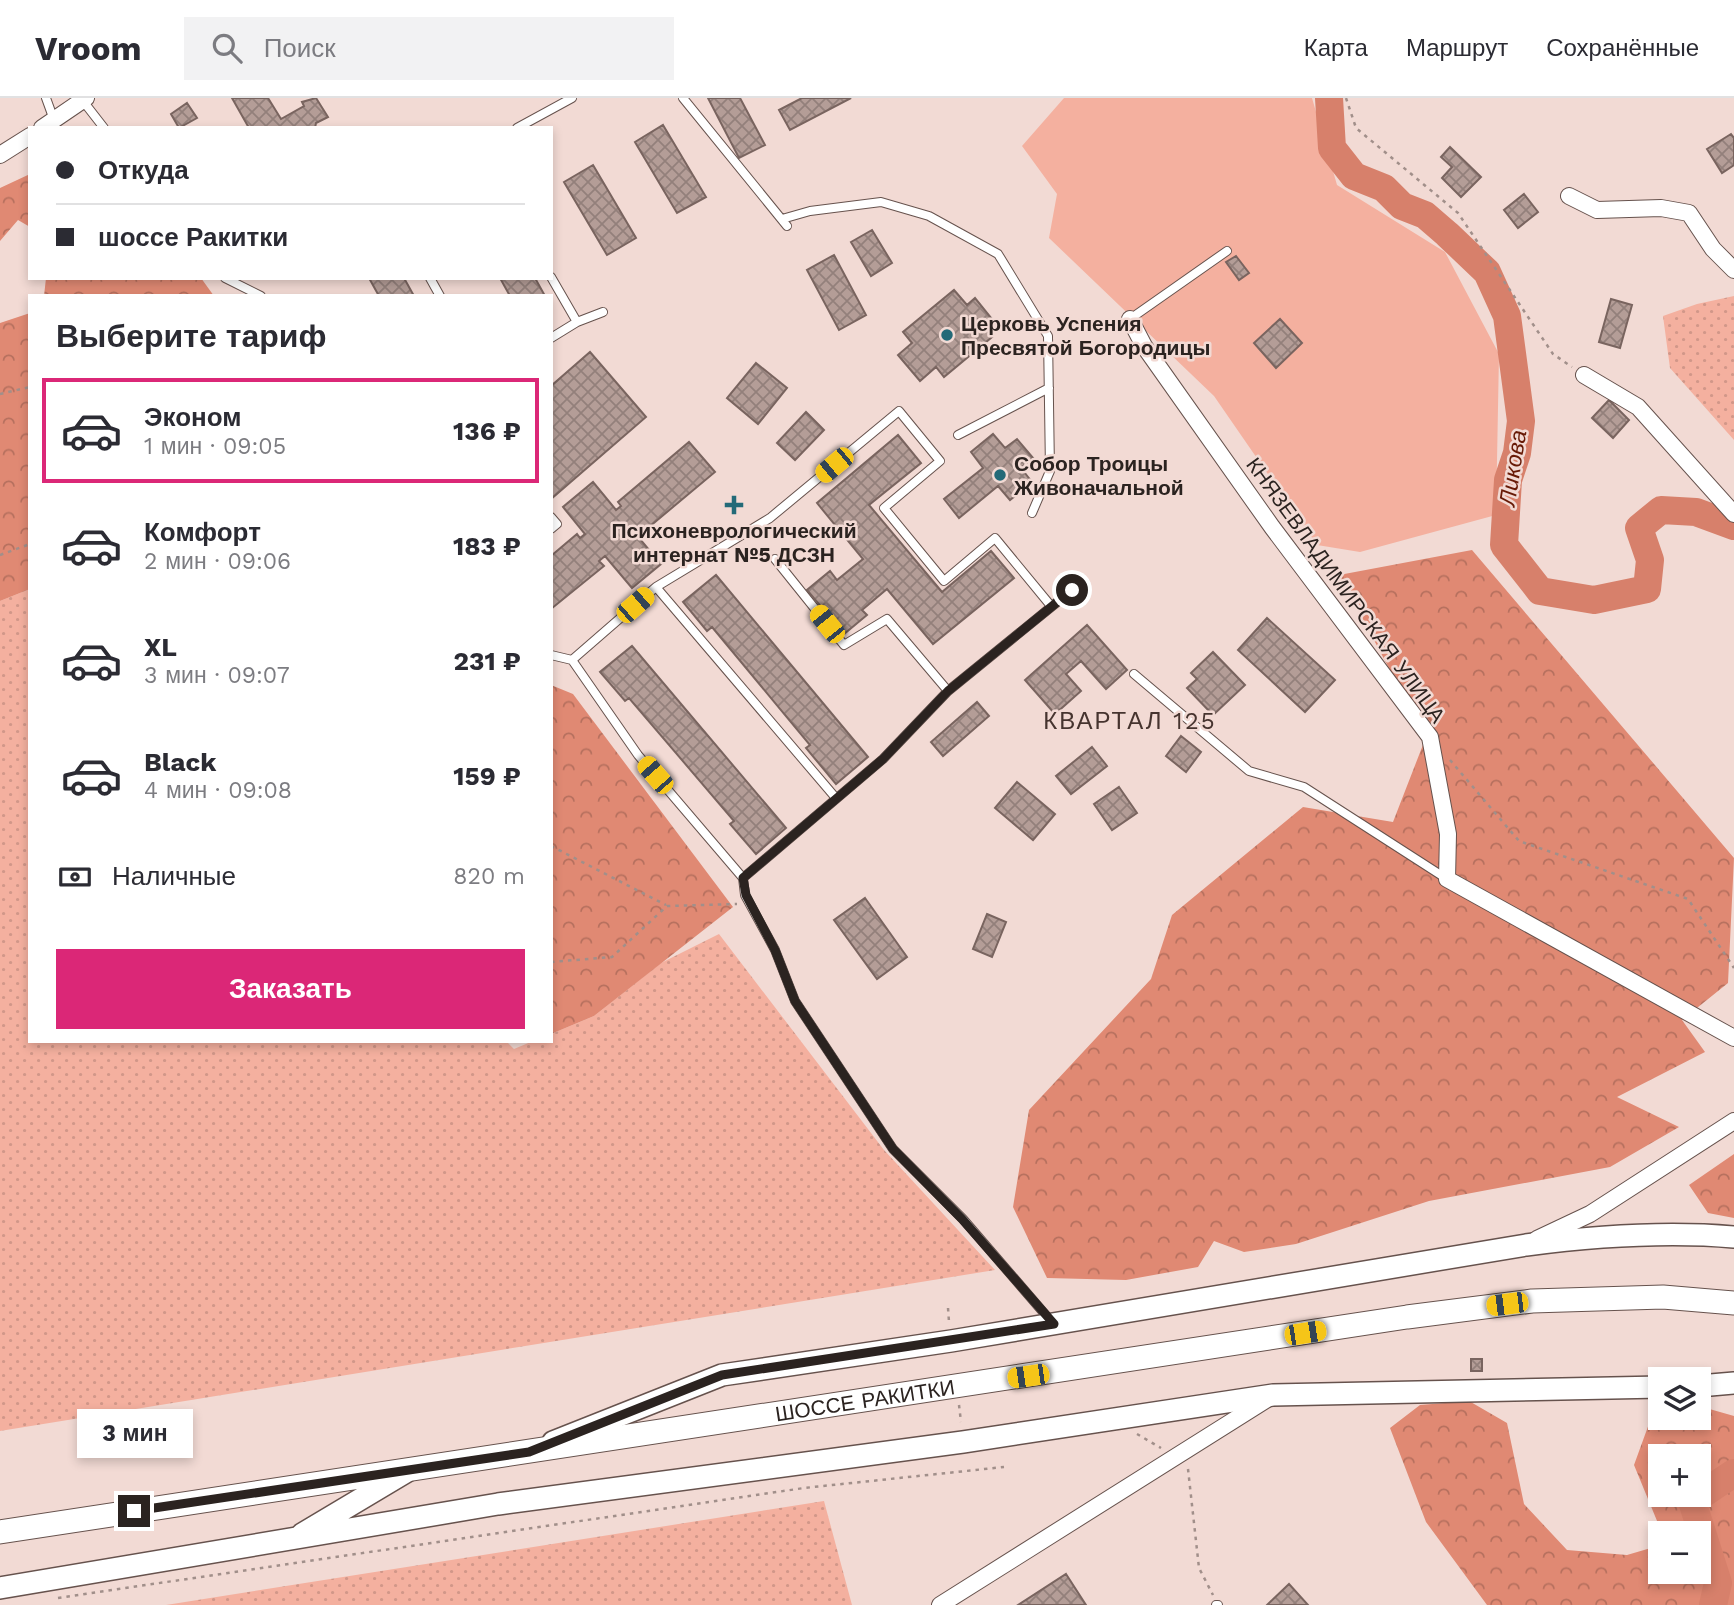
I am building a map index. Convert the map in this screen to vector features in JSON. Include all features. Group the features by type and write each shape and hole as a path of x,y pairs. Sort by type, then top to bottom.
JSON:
{"main road":[{"name":"ШОССЕ РАКИТКИ","path":"0,1532 1407,1317 1532,1301 1663,1297 1734,1303"}],"street":[{"path":"48,124 84,99"},
{"path":"0,155 28,137"},
{"path":"1569,195 1597,210 1661,208 1689,213 1713,249 1734,270"},
{"name":"КНЯЗЕВЛАДИМИРСКАЯ УЛИЦА","path":"1130,319 1144,346 1272,527 1430,737 1448,834 1447,879"},
{"path":"1584,375 1638,407 1734,514"},
{"path":"1447,879 1734,1038"},
{"path":"1525,1245 1590,1214 1734,1121"},
{"path":"529,1452 722,1375 1054,1324 1525,1245 1608,1235 1734,1237"},
{"path":"1711,1385 1734,1383"},
{"path":"0,1588 498,1504 963,1442 1273,1395 1648,1387"},
{"path":"940,1605 1273,1395"},
{"path":"291,1541 409,1470"}],"lane":[{"path":"46,98 48,124"},
{"path":"521,126 572,98"},
{"path":"683,98 784,223 810,211 881,202 929,216 999,254 1048,336 1050,471 1032,513"},
{"path":"84,99 103,126"},
{"path":"1130,319 1227,251"},
{"path":"229,280 257,294"},
{"path":"553,280 577,322"},
{"path":"553,337 577,322 603,312"},
{"path":"958,435 1049,388"},
{"path":"572,660 656,587 770,518 899,411 940,461 884,508 944,581 995,538 1051,606"},
{"path":"775,559 844,645 887,619 948,691"},
{"path":"656,587 835,797"},
{"path":"743,878 835,797 883,759 948,691 1072,590"},
{"path":"553,655 572,660 638,755 743,878 746,895 775,950 795,1001 893,1149 962,1219 1054,1324"},
{"path":"1134,674 1249,771 1304,787 1447,879"}],"path":[{"path":"1346,98 1356,128 1458,213 1553,354 1584,375"},
{"path":"0,394 28,387"},
{"path":"0,555 28,545"},
{"path":"1430,737 1519,841 1688,899 1734,968"},
{"path":"553,847 667,906 751,904"},
{"path":"553,962 612,957 667,906"},
{"path":"46,1600 804,1488 1004,1467"}],"shaded area":[{"path":"1064,98 1312,98 1337,185 1445,252 1499,354 1496,515 1360,552 1317,545 1214,396 1049,238 1057,194 1022,146"},
{"path":"1734,296 1734,440 1670,368 1663,316 1697,304"},
{"path":"28,590 28,1043 508,1043 514,1049 528,1043 553,1043 553,1033 594,1016 661,963 719,934 884,1150 995,1270 0,1431 0,601"},
{"path":"824,1501 852,1605 166,1605"}],"green space":[{"path":"28,175 28,226 18,220 0,241 0,188"},
{"path":"46,280 202,280 213,294 44,294"},
{"path":"28,314 28,590 0,601 0,323"},
{"path":"1472,550 1734,858 1728,983 1682,1020 1705,1052 1617,1097 1679,1127 1610,1167 1429,1201 1296,1244 1244,1252 1214,1241 1198,1267 1126,1280 1047,1278 1013,1207 1029,1110 1151,979 1172,915 1303,807 1393,822 1426,737 1339,575"},
{"path":"553,686 573,694 733,907 594,1016 553,1033"},
{"path":"1734,1154 1734,1218 1708,1213 1689,1185"},
{"path":"1469,1401 1507,1423 1524,1504 1567,1550 1627,1555 1648,1549 1648,1584 1711,1584 1711,1521 1657,1521 1651,1507 1711,1507 1711,1444 1648,1444 1648,1499 1634,1465 1648,1426 1648,1430 1711,1430 1711,1409 1734,1416 1734,1605 1487,1605 1426,1522 1390,1428 1420,1405"}],"building":[{"path":"232,98 268,98 281,119 304,106 302,102 316,98 328,117 315,126 248,126"},
{"path":"708,98 740,98 765,145 739,158"},
{"path":"802,98 851,98 790,130 779,110"},
{"path":"187,103 197,118 178,126 171,114"},
{"path":"663,125 706,197 677,213 635,142"},
{"path":"1731,134 1734,138 1734,165 1722,173 1707,149"},
{"path":"1450,147 1481,177 1461,197 1442,178 1452,167 1441,157"},
{"path":"593,165 636,238 607,255 564,182"},
{"path":"1524,194 1538,212 1518,228 1504,210"},
{"path":"872,230 892,263 871,276 851,242"},
{"path":"834,255 866,315 839,330 807,270"},
{"path":"1236,256 1249,273 1239,280 1226,262"},
{"path":"370,280 405,280 413,294 378,294"},
{"path":"501,280 536,280 544,294 509,294"},
{"name":"Церковь Успения Пресвятой Богородицы","path":"954,290 967,305 975,298 992,319 983,326 992,337 944,377 936,367 920,381 898,355 912,343 903,332"},
{"path":"1611,299 1632,305 1620,348 1599,342"},
{"path":"1280,319 1302,343 1276,368 1254,343"},
{"path":"590,352 646,417 553,497 553,384"},
{"path":"756,363 787,388 758,424 727,398"},
{"path":"1609,400 1629,420 1613,438 1592,418"},
{"path":"806,412 824,430 795,460 777,443"},
{"name":"Собор Троицы Живоначальной","path":"993,434 1005,448 1017,439 1033,458 1021,468 1032,482 1010,500 998,486 959,518 944,499 983,468 971,452"},
{"path":"898,435 921,463 869,505 942,592 991,551 1014,578 933,644 887,589 862,610 867,615 844,634 807,590 830,571 837,580 863,559 817,503"},
{"path":"689,442 715,472 643,532 639,527 634,532 661,564 632,588 605,556 599,561 604,566 553,607 553,554 577,534 580,538 585,534 563,507 593,482 616,510 621,506 618,502"},
{"path":"716,575 868,757 836,784 806,748 810,745 712,627 707,631 683,602"},
{"path":"1267,618 1335,680 1305,712 1238,650"},
{"path":"1087,625 1127,670 1106,689 1081,661 1066,674 1081,691 1055,714 1025,680"},
{"path":"632,646 786,828 756,854 730,824 734,821 629,698 625,701 600,672"},
{"path":"1213,652 1245,685 1213,715 1187,688 1197,679 1191,673"},
{"path":"977,702 989,716 943,756 931,742"},
{"path":"1181,736 1201,752 1186,772 1166,756"},
{"path":"1092,747 1107,766 1071,794 1056,776"},
{"path":"1017,782 1055,814 1033,840 995,808"},
{"path":"1119,787 1137,813 1112,830 1094,804"},
{"path":"865,898 907,957 877,979 834,920"},
{"path":"987,914 1006,922 992,957 973,949"},
{"path":"1471,1359 1482,1359 1482,1371 1471,1371"},
{"path":"1066,1574 1086,1605 1018,1605"},
{"path":"1289,1584 1308,1605 1267,1605"}],"waterway":[{"name":"Ликова","path":"1329,98 1332,148 1354,176 1384,188 1402,206 1425,215 1447,234 1487,272 1507,316 1521,421 1517,453 1508,480 1504,545 1540,591 1594,600 1647,589 1650,560 1639,528 1661,510 1696,512 1734,526"},
{"name":"Ликова","path":"1713,1605 1718,1583 1692,1501 1734,1473"}],"place":[{"name":"Церковь Успения Пресвятой Богородицы","path":"947,335"},
{"name":"Собор Троицы Живоначальной","path":"1000,475"},
{"name":"Психоневрологический интернат №5 ДСЗН","path":"734,505"}],"district":[{"name":"КВАРТАЛ 125","path":"1130,721"}],"route":[{"path":"134,1511 529,1452 722,1375 1054,1324 962,1219 893,1149 795,1001 775,950 746,895 743,878 835,797 883,759 948,691 1072,590"}]}
